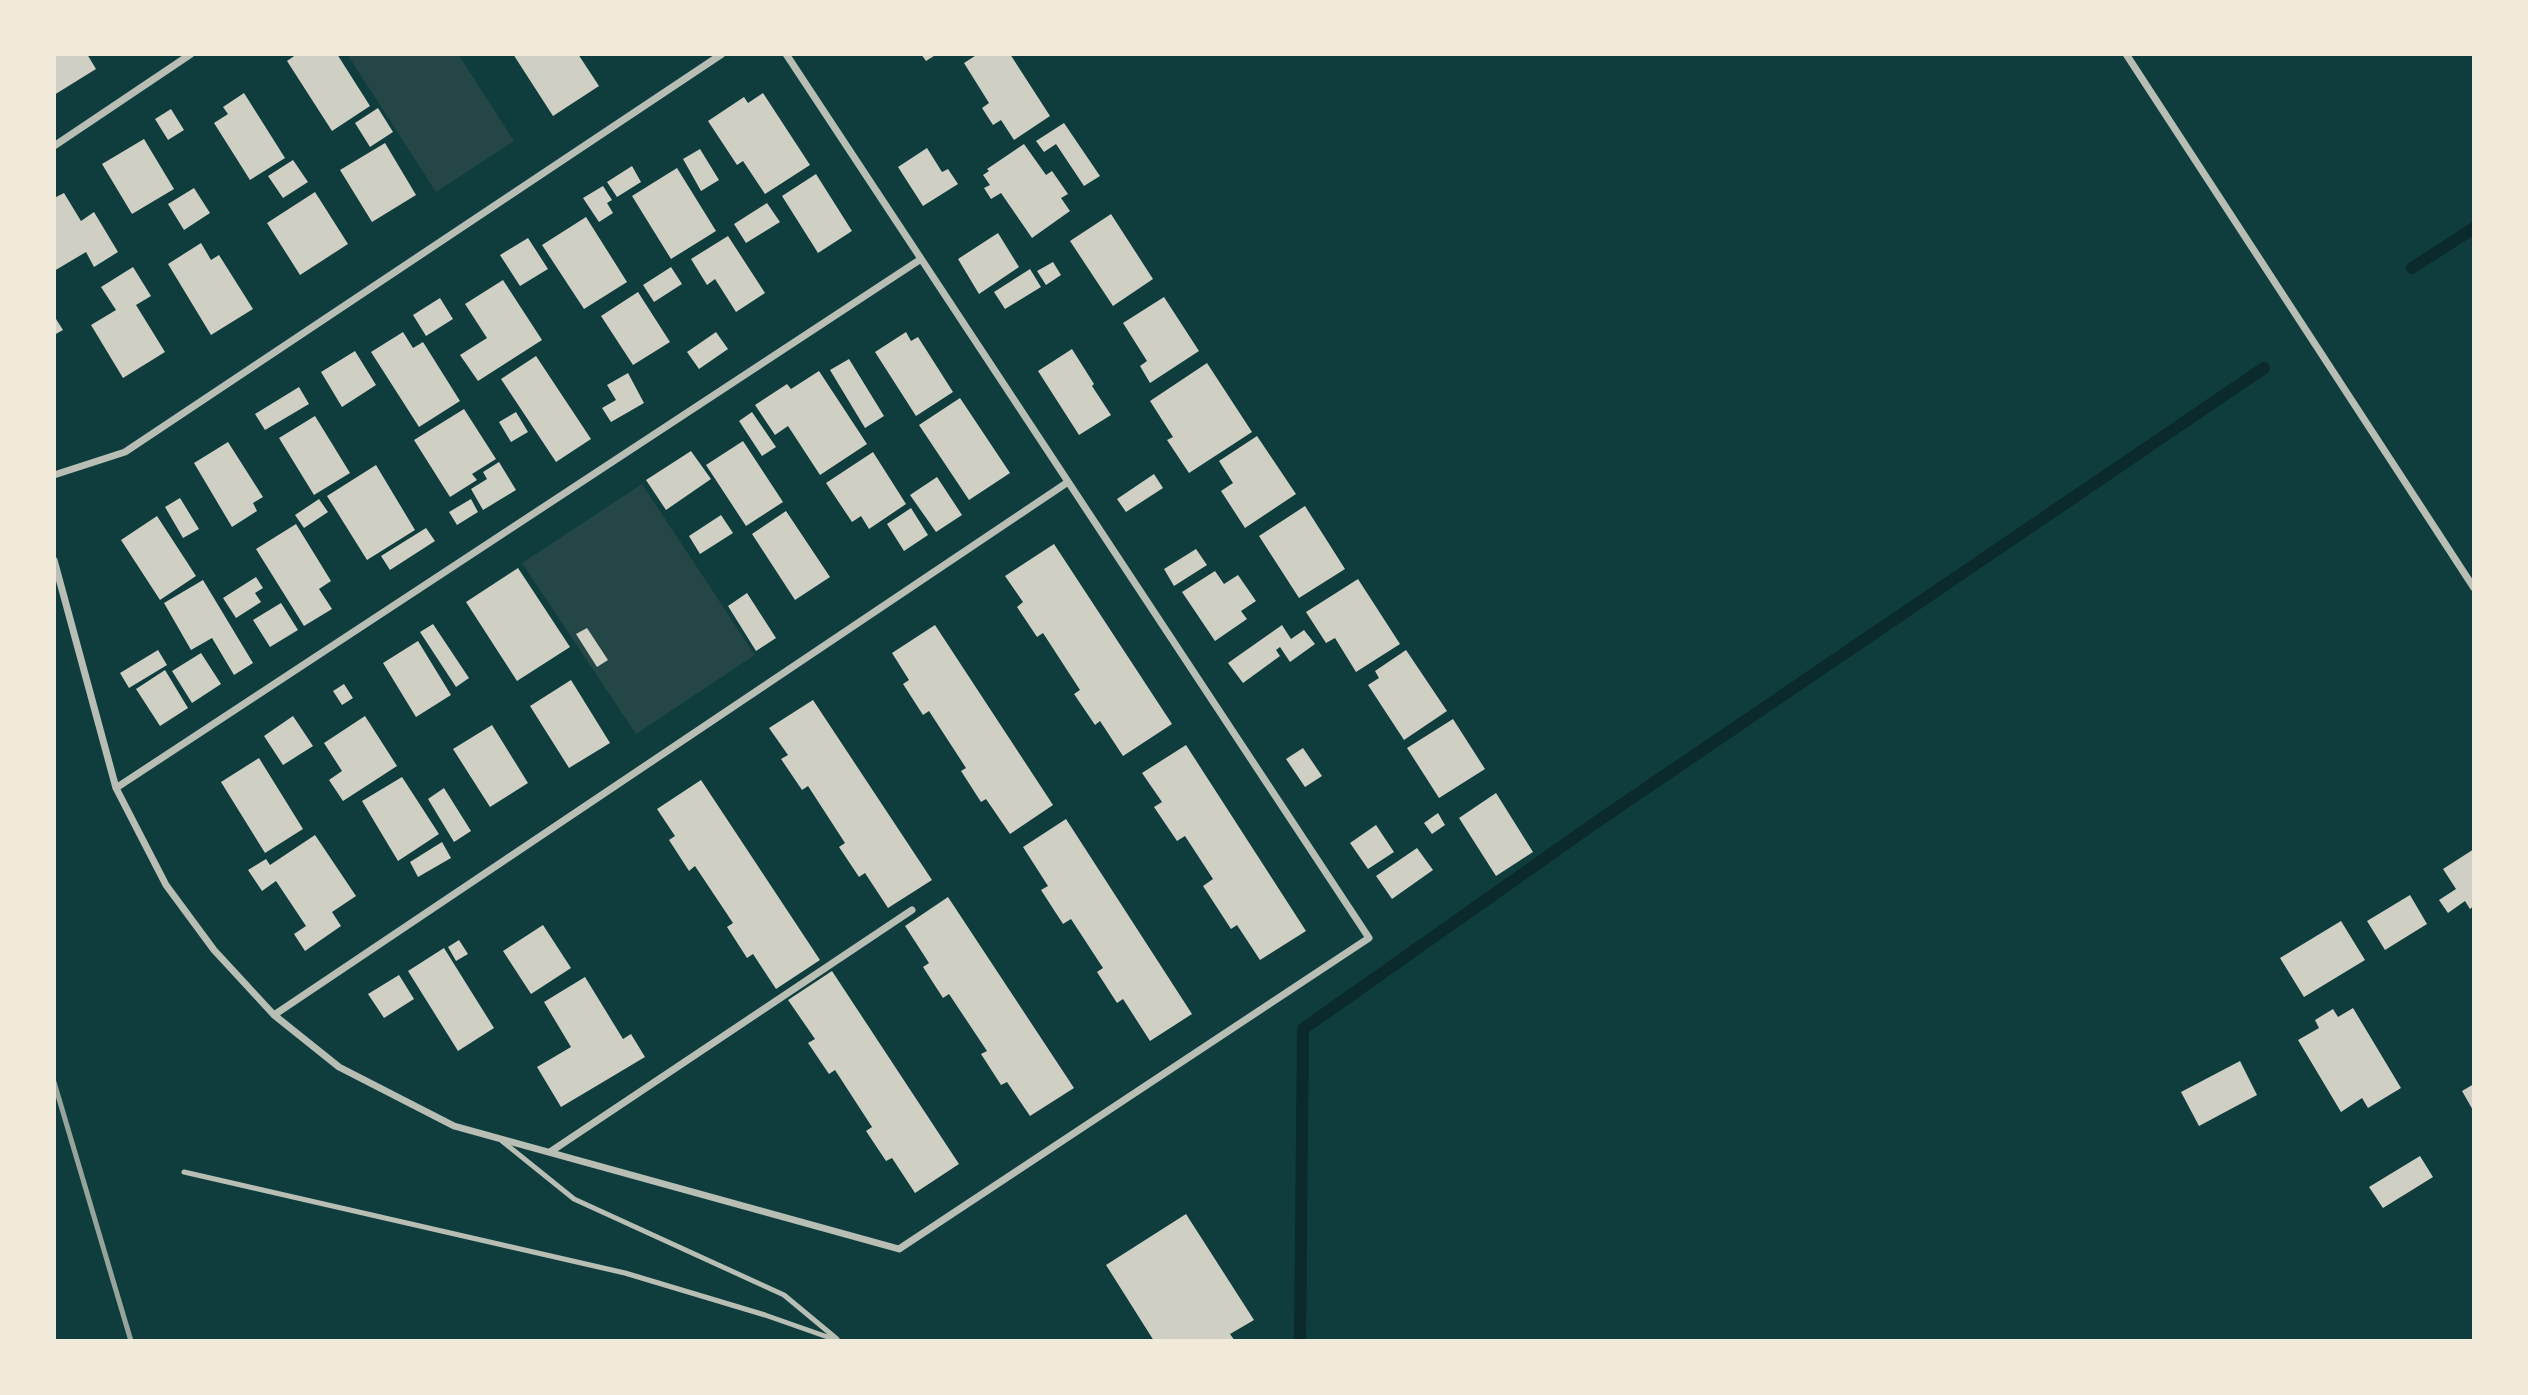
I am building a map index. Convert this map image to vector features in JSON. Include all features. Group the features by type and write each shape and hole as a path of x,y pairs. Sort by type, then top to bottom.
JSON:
{"street":[{"path":"54,145 191,54"},
{"path":"54,475 125,452 722,54"},
{"path":"54,561 116,788 166,884 214,950 274,1015 339,1067 454,1126 899,1249 1369,938 786,54"},
{"path":"2126,54 2474,588"},
{"path":"116,788 921,259"},
{"path":"274,1015 1068,482"},
{"path":"550,1152 912,910"}],"lane":[{"path":"500,1139 574,1199 784,1295 839,1341"},
{"path":"184,1172 625,1273 765,1315 839,1341"}],"shaded area":[{"path":"347,54 458,54 514,141 436,192"},
{"path":"642,484 755,655 636,734 522,563"}],"building":[{"path":"54,54 87,54 96,69 54,95"},
{"path":"297,54 337,54 370,106 332,131 287,61"},
{"path":"513,54 578,54 599,86 553,116"},
{"path":"921,54 937,54 926,61"},
{"path":"978,54 1010,54 1050,116 1014,140 1001,120 993,125 982,108 989,103 964,63"},
{"path":"244,93 285,158 250,180 214,123 228,114 223,107"},
{"path":"763,93 810,165 765,194 743,161 737,165 708,121 744,97 748,103"},
{"path":"378,108 393,132 370,147 355,123"},
{"path":"171,109 184,130 168,140 155,119"},
{"path":"1064,123 1100,176 1084,186 1056,144 1044,152 1036,141"},
{"path":"144,139 174,189 132,214 102,164"},
{"path":"385,143 416,195 372,222 340,170"},
{"path":"1024,144 1046,175 1052,171 1068,194 1061,198 1070,211 1032,238 1001,193 991,199 984,188 990,185 983,175 989,171 987,169"},
{"path":"927,148 942,172 948,169 958,184 923,206 898,167"},
{"path":"700,149 719,180 701,191 683,159"},
{"path":"293,160 308,182 283,198 268,176"},
{"path":"632,166 641,182 617,197 607,182"},
{"path":"677,168 716,231 671,259 632,196"},
{"path":"816,174 852,231 818,253 782,196"},
{"path":"603,186 612,200 607,203 613,213 599,222 583,198"},
{"path":"194,188 210,213 184,230 168,204"},
{"path":"315,192 348,244 300,275 267,223"},
{"path":"64,193 81,221 94,212 118,252 94,267 86,252 54,271 54,198"},
{"path":"767,203 780,222 746,243 734,224"},
{"path":"1111,214 1153,279 1113,306 1070,241"},
{"path":"586,217 627,282 584,309 542,245"},
{"path":"998,233 1019,267 979,294 958,259"},
{"path":"728,236 765,293 736,312 715,279 707,285 691,259"},
{"path":"528,238 548,269 520,286 500,255"},
{"path":"201,243 211,260 219,255 253,309 211,335 168,264"},
{"path":"1053,262 1061,275 1046,285 1037,271"},
{"path":"133,267 151,296 136,305 165,352 123,378 91,325 116,310 101,287"},
{"path":"671,267 682,284 654,302 643,285"},
{"path":"1030,269 1041,287 1005,309 994,292"},
{"path":"503,280 542,340 478,381 460,355 487,338 465,304"},
{"path":"638,292 670,342 633,365 601,316"},
{"path":"1164,297 1199,351 1150,383 1140,366 1147,361 1123,323"},
{"path":"440,298 453,319 426,336 413,315"},
{"path":"56,319 63,330 54,335 54,320"},
{"path":"403,332 413,348 423,342 460,401 419,427 371,352"},
{"path":"716,332 728,349 699,369 687,352"},
{"path":"906,332 911,341 918,337 953,392 916,416 875,352"},
{"path":"1072,349 1111,415 1079,435 1038,371"},
{"path":"355,351 376,385 342,407 321,372"},
{"path":"536,356 591,439 556,462 501,379"},
{"path":"849,359 884,416 865,428 830,370"},
{"path":"1207,363 1252,432 1189,473 1167,440 1173,437 1150,401"},
{"path":"819,371 867,444 820,475 788,426 775,435 755,405 787,384 791,389"},
{"path":"628,373 644,403 611,422 602,408 616,400 607,385"},
{"path":"299,387 309,404 265,430 255,414"},
{"path":"960,398 1010,473 969,500 919,425"},
{"path":"464,409 496,459 472,474 477,480 450,497 414,440"},
{"path":"516,412 528,432 511,442 499,422"},
{"path":"752,412 776,447 762,456 739,421"},
{"path":"315,416 350,473 314,495 279,438"},
{"path":"1257,436 1296,494 1245,528 1221,491 1233,483 1219,461"},
{"path":"743,441 783,502 746,526 706,465"},
{"path":"228,442 263,497 253,503 257,511 232,527 194,463"},
{"path":"691,451 711,479 666,510 646,480"},
{"path":"873,452 906,504 869,529 861,516 852,522 826,483"},
{"path":"499,462 516,490 483,510 471,489 487,479 483,472"},
{"path":"376,465 415,530 367,560 327,496"},
{"path":"1154,474 1163,488 1126,512 1117,499"},
{"path":"937,477 962,515 936,532 910,495"},
{"path":"180,498 199,529 183,538 165,507"},
{"path":"319,499 328,512 304,528 295,515"},
{"path":"471,499 478,512 457,525 449,512"},
{"path":"1305,506 1345,569 1299,598 1259,536"},
{"path":"911,508 928,535 904,551 887,524"},
{"path":"786,511 830,577 795,600 752,534"},
{"path":"721,515 733,533 700,554 689,536"},
{"path":"157,516 196,576 160,600 121,540"},
{"path":"296,524 331,581 319,589 332,609 304,626 256,549"},
{"path":"426,528 435,541 390,570 381,556"},
{"path":"1054,544 1172,724 1123,756 1100,721 1095,725 1074,694 1080,690 1043,633 1037,637 1017,607 1023,602 1005,576"},
{"path":"1196,549 1207,565 1174,586 1164,569"},
{"path":"518,568 570,647 517,681 466,602"},
{"path":"1215,571 1224,584 1238,575 1256,601 1241,611 1247,619 1215,641 1182,592"},
{"path":"256,577 263,588 255,593 261,602 236,618 223,598"},
{"path":"1358,579 1400,644 1356,672 1335,638 1326,643 1306,612"},
{"path":"203,580 253,663 234,675 212,638 191,650 164,603"},
{"path":"747,593 776,638 756,651 728,606"},
{"path":"281,603 298,630 270,647 253,620"},
{"path":"433,624 469,678 456,687 420,632"},
{"path":"935,625 1053,805 1010,834 986,799 981,802 961,771 966,768 929,711 923,715 903,684 909,680 892,653"},
{"path":"1282,625 1291,639 1304,630 1315,644 1290,662 1280,647 1276,650 1280,656 1243,683 1228,663"},
{"path":"587,628 608,660 597,667 576,634"},
{"path":"418,641 451,695 416,717 383,663"},
{"path":"158,650 167,665 129,688 120,673"},
{"path":"1406,650 1447,711 1404,740 1368,685 1379,678 1375,671"},
{"path":"201,653 221,684 192,703 172,671"},
{"path":"165,670 188,708 160,726 136,689"},
{"path":"571,680 610,743 569,768 530,706"},
{"path":"344,684 353,698 342,705 333,691"},
{"path":"813,700 932,880 888,908 865,873 859,877 839,847 845,843 808,786 802,790 781,759 788,755 769,728"},
{"path":"293,716 313,746 283,765 264,736"},
{"path":"365,716 397,766 343,801 329,780 342,771 324,743"},
{"path":"1453,719 1485,769 1439,798 1407,748"},
{"path":"492,725 528,783 490,807 453,749"},
{"path":"1186,745 1306,931 1260,960 1237,925 1231,929 1203,886 1213,879 1185,836 1177,841 1154,807 1162,802 1142,773"},
{"path":"1303,748 1322,776 1305,787 1286,759"},
{"path":"259,758 303,829 265,853 221,782"},
{"path":"402,777 439,834 398,861 362,801"},
{"path":"701,780 820,960 776,989 753,954 747,958 727,927 733,923 695,866 689,871 669,840 675,836 657,809"},
{"path":"444,788 471,831 454,842 428,799"},
{"path":"1496,793 1533,852 1496,876 1459,818"},
{"path":"1438,813 1445,825 1432,834 1424,823"},
{"path":"1066,819 1192,1014 1150,1041 1123,999 1117,1003 1097,972 1103,968 1071,919 1063,924 1041,890 1048,886 1023,847"},
{"path":"1376,825 1394,852 1368,869 1350,843"},
{"path":"315,835 356,896 332,912 341,926 305,951 294,934 306,926 276,881 262,891 248,870 266,859 270,865"},
{"path":"442,842 451,858 418,877 410,862"},
{"path":"1417,848 1433,870 1392,899 1376,876"},
{"path":"2474,849 2474,906 2470,909 2465,901 2448,913 2439,900 2456,889 2443,869"},
{"path":"2410,895 2427,924 2385,950 2367,921"},
{"path":"948,897 1074,1088 1030,1116 1007,1082 1001,1085 981,1054 987,1051 949,994 943,998 923,967 929,963 905,926"},
{"path":"2341,921 2365,960 2304,997 2280,958"},
{"path":"543,925 571,968 531,994 503,951"},
{"path":"459,940 468,954 456,961 448,947"},
{"path":"444,948 494,1028 458,1051 408,971"},
{"path":"832,971 959,1164 915,1193 892,1158 886,1161 866,1131 872,1127 835,1070 829,1074 808,1043 815,1039 788,1000"},
{"path":"399,975 414,999 384,1018 368,994"},
{"path":"585,977 623,1039 631,1034 645,1057 561,1107 537,1067 571,1047 544,1002"},
{"path":"2353,1008 2401,1088 2368,1108 2362,1098 2341,1112 2298,1040 2319,1028 2315,1020 2333,1009 2338,1017"},
{"path":"2240,1061 2257,1095 2199,1126 2181,1092"},
{"path":"2474,1084 2474,1112 2462,1091"},
{"path":"2420,1156 2433,1177 2383,1208 2369,1187"},
{"path":"1186,1214 1254,1320 1230,1334 1235,1341 1154,1341 1106,1265"}],"waterway":[{"path":"2412,268 2474,228"},
{"path":"1300,1341 1303,1029 1595,823 2264,368"}],"railway":[{"path":"54,1082 131,1341"}]}
